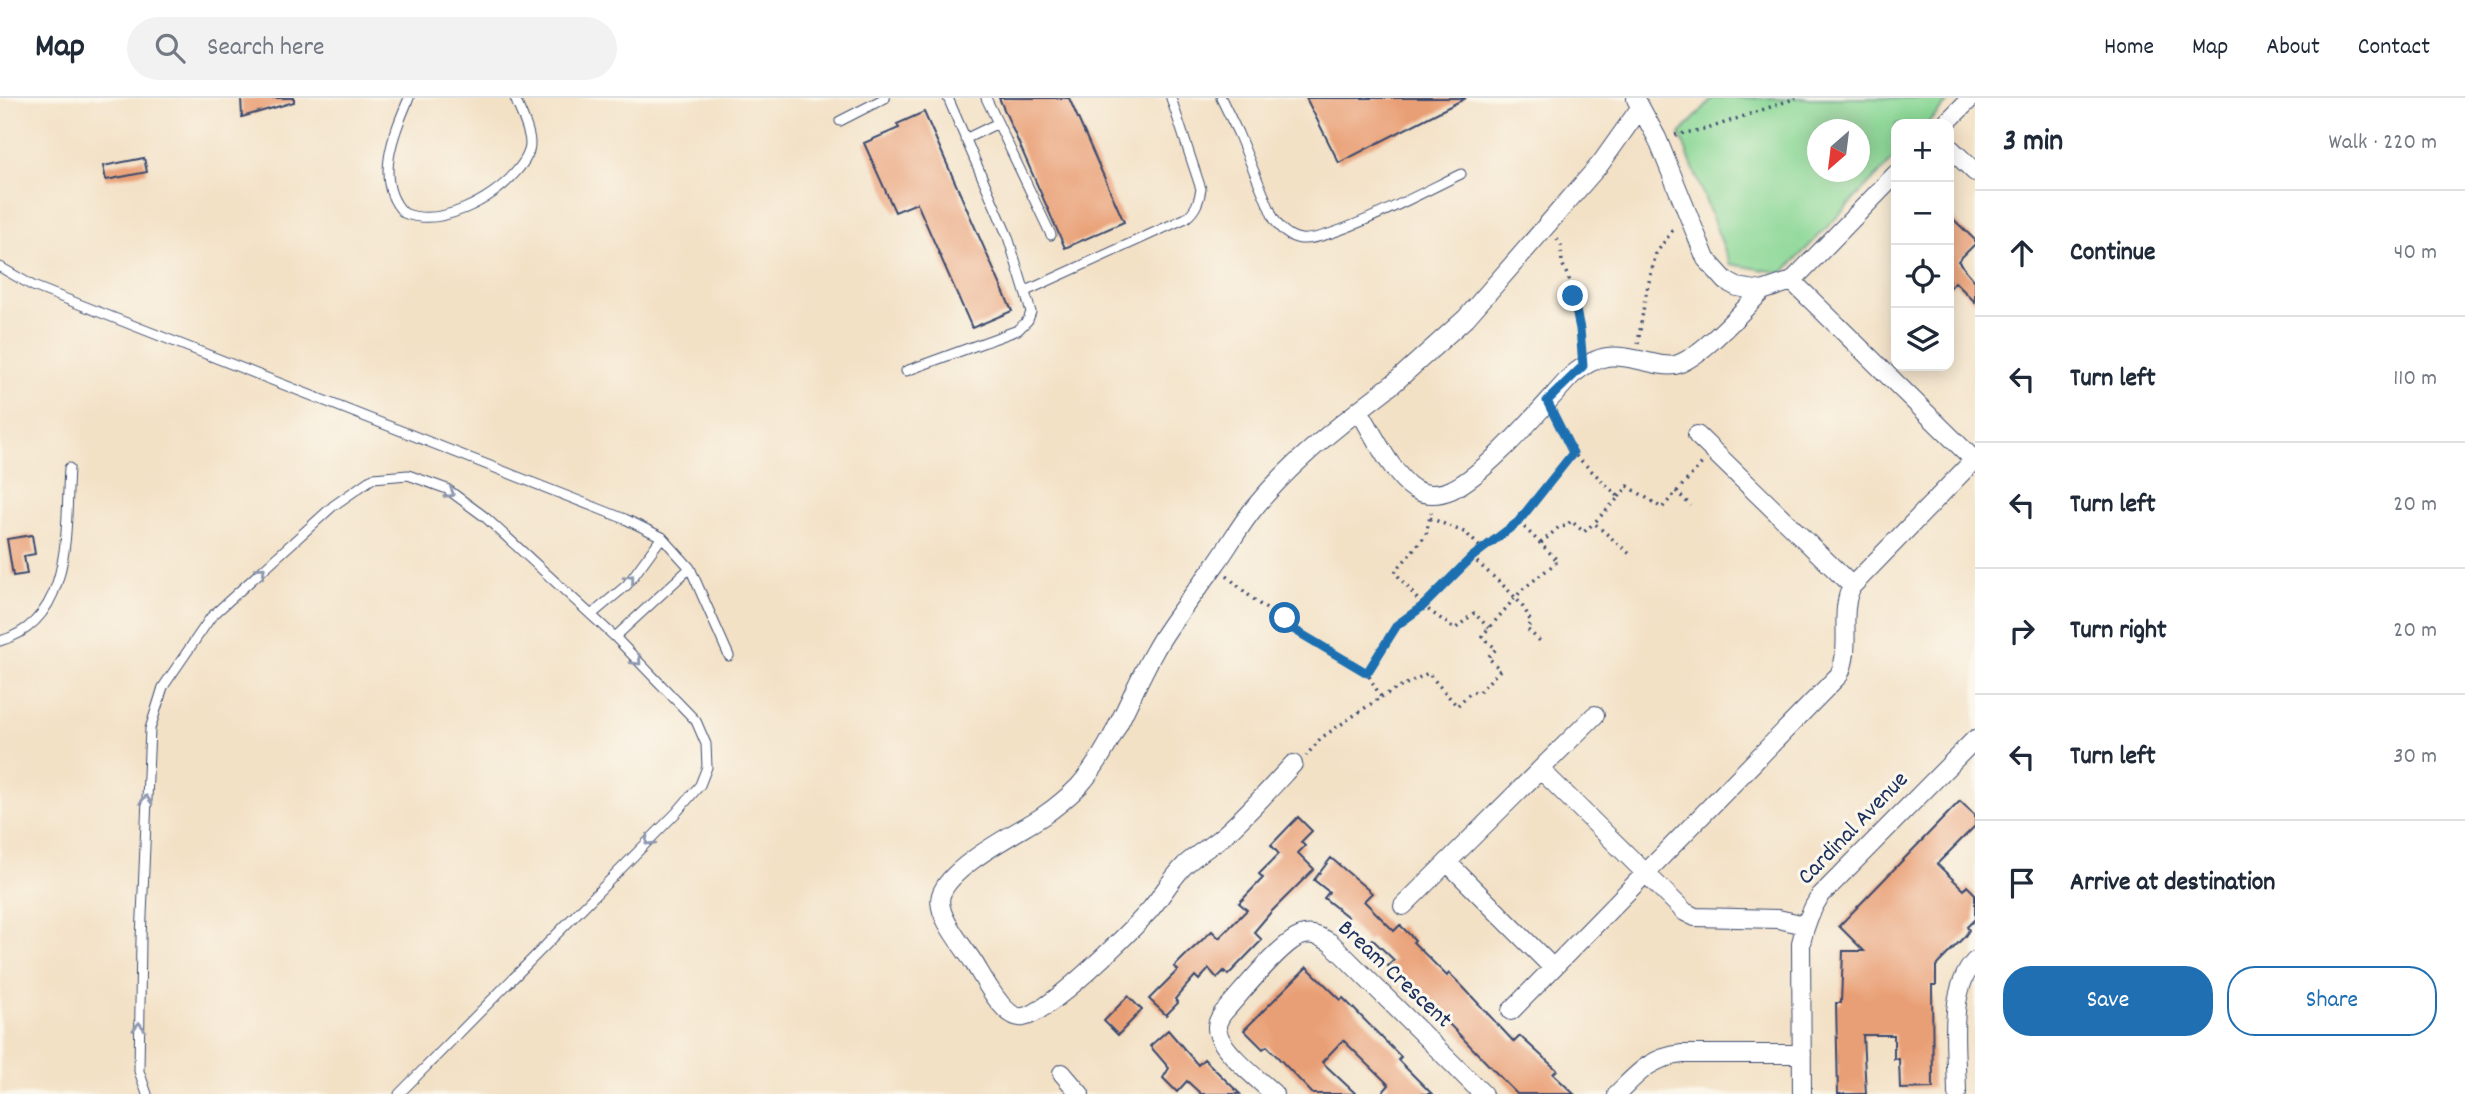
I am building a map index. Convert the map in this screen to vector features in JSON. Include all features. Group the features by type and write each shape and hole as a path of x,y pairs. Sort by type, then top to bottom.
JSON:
{"street":[{"path":"1950,119 1971,98"},
{"path":"1293,764 1254,807 1184,867 1150,910 1095,964 1048,1004 1032,1014 1015,1017 1003,1007 954,935 944,915 940,900 953,879 988,849 1062,802 1081,783 1100,756 1168,627 1255,507 1288,471 1394,383 1466,318 1601,163 1638,103 1657,138 1706,259 1715,271 1737,287 1762,291"},
{"path":"1954,151 1975,172"},
{"path":"1359,410 1404,480 1415,490 1432,495 1452,489 1483,467 1583,366 1606,356 1667,366 1678,365 1693,356 1762,291 1792,281 1891,179"},
{"path":"1511,1011 1839,675 1845,663 1847,642 1846,597 1852,586 1975,460 1792,281"},
{"path":"1698,435 1852,586"},
{"path":"1403,906 1595,715"},
{"name":"Cardinal Avenue","path":"1802,1094 1801,943 1805,925 1821,896 1975,739"},
{"path":"1541,771 1685,912 1695,918 1778,919 1805,925"},
{"path":"1448,863 1553,968"},
{"name":"Bream Crescent","path":"1274,1094 1225,1047 1218,1034 1218,1022 1223,1013 1280,951 1294,939 1312,934 1331,943 1483,1094"},
{"path":"1957,1094 1957,994 1965,973 1975,961"},
{"path":"1617,1094 1651,1062 1665,1056 1802,1054"},
{"path":"1062,1073 1080,1094"}],"lane":[{"path":"409,98 390,154 389,191 404,213 428,218 475,206 495,194 522,165 530,144 515,98"},
{"path":"840,121 885,98"},
{"path":"906,371 1018,330 1028,320 1031,312 1008,237 948,98"},
{"path":"986,98 1051,235"},
{"path":"1026,291 1191,214 1199,200 1201,189 1171,98"},
{"path":"1221,98 1279,229 1299,239 1310,239 1345,228 1461,174"},
{"path":"965,139 998,123"},
{"path":"0,267 33,286 625,519 662,537 690,568 729,656"},
{"path":"0,640 20,634 36,621 50,602 63,567 69,468"},
{"path":"147,1094 139,1071 141,939 150,729 163,687 211,617 333,506 373,478 408,475 447,489 485,517 615,636 696,721 706,744 707,767 700,785 667,823 400,1094"},
{"path":"591,615 627,584 662,537"},
{"path":"615,636 690,568"}],"path":[{"path":"1657,138 1710,128 1796,98"},
{"path":"1637,360 1643,309 1656,253 1673,230 1689,221"},
{"path":"1547,226 1561,246 1562,263 1571,284 1580,329 1583,366"},
{"path":"1547,401 1573,453 1619,497"},
{"path":"1367,673 1397,625 1423,606 1472,557 1518,522 1573,453"},
{"path":"1541,543 1559,527 1566,526 1571,521 1584,532 1628,486 1662,508 1703,461"},
{"path":"1676,491 1691,506"},
{"path":"1432,495 1433,504 1426,535 1395,572 1423,606 1455,629 1474,613 1489,628"},
{"path":"1430,518 1466,533 1482,549"},
{"path":"1293,764 1301,761 1321,738 1381,697 1428,673 1457,706 1472,691 1478,693 1500,670 1488,657 1496,649 1482,636 1515,599 1558,561 1518,522"},
{"path":"1594,523 1631,555"},
{"path":"1472,557 1529,616 1531,623 1527,629 1541,642"},
{"path":"1215,565 1258,604 1285,618 1293,629 1367,673 1381,697"}],"green space":[{"path":"1713,98 1952,98 1932,119 1891,119 1891,161 1783,273 1730,264 1680,134"}],"building":[{"path":"241,98 294,98 294,102 242,117"},
{"path":"999,98 1069,98 1124,222 1065,248"},
{"path":"1306,98 1466,98 1339,163"},
{"path":"924,112 1012,311 972,328 917,203 895,212 864,143 899,128 897,124"},
{"path":"144,158 147,172 106,180 103,166"},
{"path":"1954,220 1975,240 1975,244 1958,261 1975,281 1975,302 1955,282"},
{"path":"32,535 35,554 24,556 27,574 13,576 7,539"},
{"path":"1960,801 1975,815 1975,826 1937,864 1964,890 1967,886 1975,894 1975,919 1967,927 1969,930 1965,936 1936,966 1936,985 1932,985 1933,1088 1900,1089 1899,1059 1894,1059 1894,1035 1863,1035 1866,1094 1838,1094 1836,1003 1841,1003 1843,951 1864,951 1839,926"},
{"path":"1298,817 1312,831 1301,842 1305,846 1298,853 1314,869 1254,932 1262,940 1228,975 1224,971 1217,978 1209,969 1199,980 1195,976 1175,999 1178,1003 1166,1015 1149,999 1178,970 1174,967 1212,931 1219,938 1247,910 1239,903 1263,878 1259,874 1279,854 1271,845"},
{"path":"1331,858 1372,893 1364,901 1394,931 1400,925 1415,940 1413,942 1447,976 1449,973 1514,1042 1520,1036 1557,1070 1553,1074 1574,1094 1517,1094 1424,998 1388,966 1394,960 1372,939 1368,942 1345,919 1348,917 1324,898 1329,892 1314,880"},
{"path":"1307,967 1341,1000 1343,998 1351,1006 1401,1057 1398,1060 1432,1094 1381,1094 1389,1085 1343,1040 1322,1062 1356,1094 1313,1094 1267,1046 1263,1049 1244,1030"},
{"path":"1128,996 1142,1010 1118,1035 1104,1021"},
{"path":"1168,1030 1198,1065 1204,1059 1240,1094 1201,1094 1187,1081 1177,1092 1163,1078 1169,1068 1150,1046"}],"route":[{"path":"1285,618 1293,629 1367,673 1397,625 1423,606 1472,557 1518,522 1573,453 1547,401 1583,366 1580,329 1573,296"}]}
